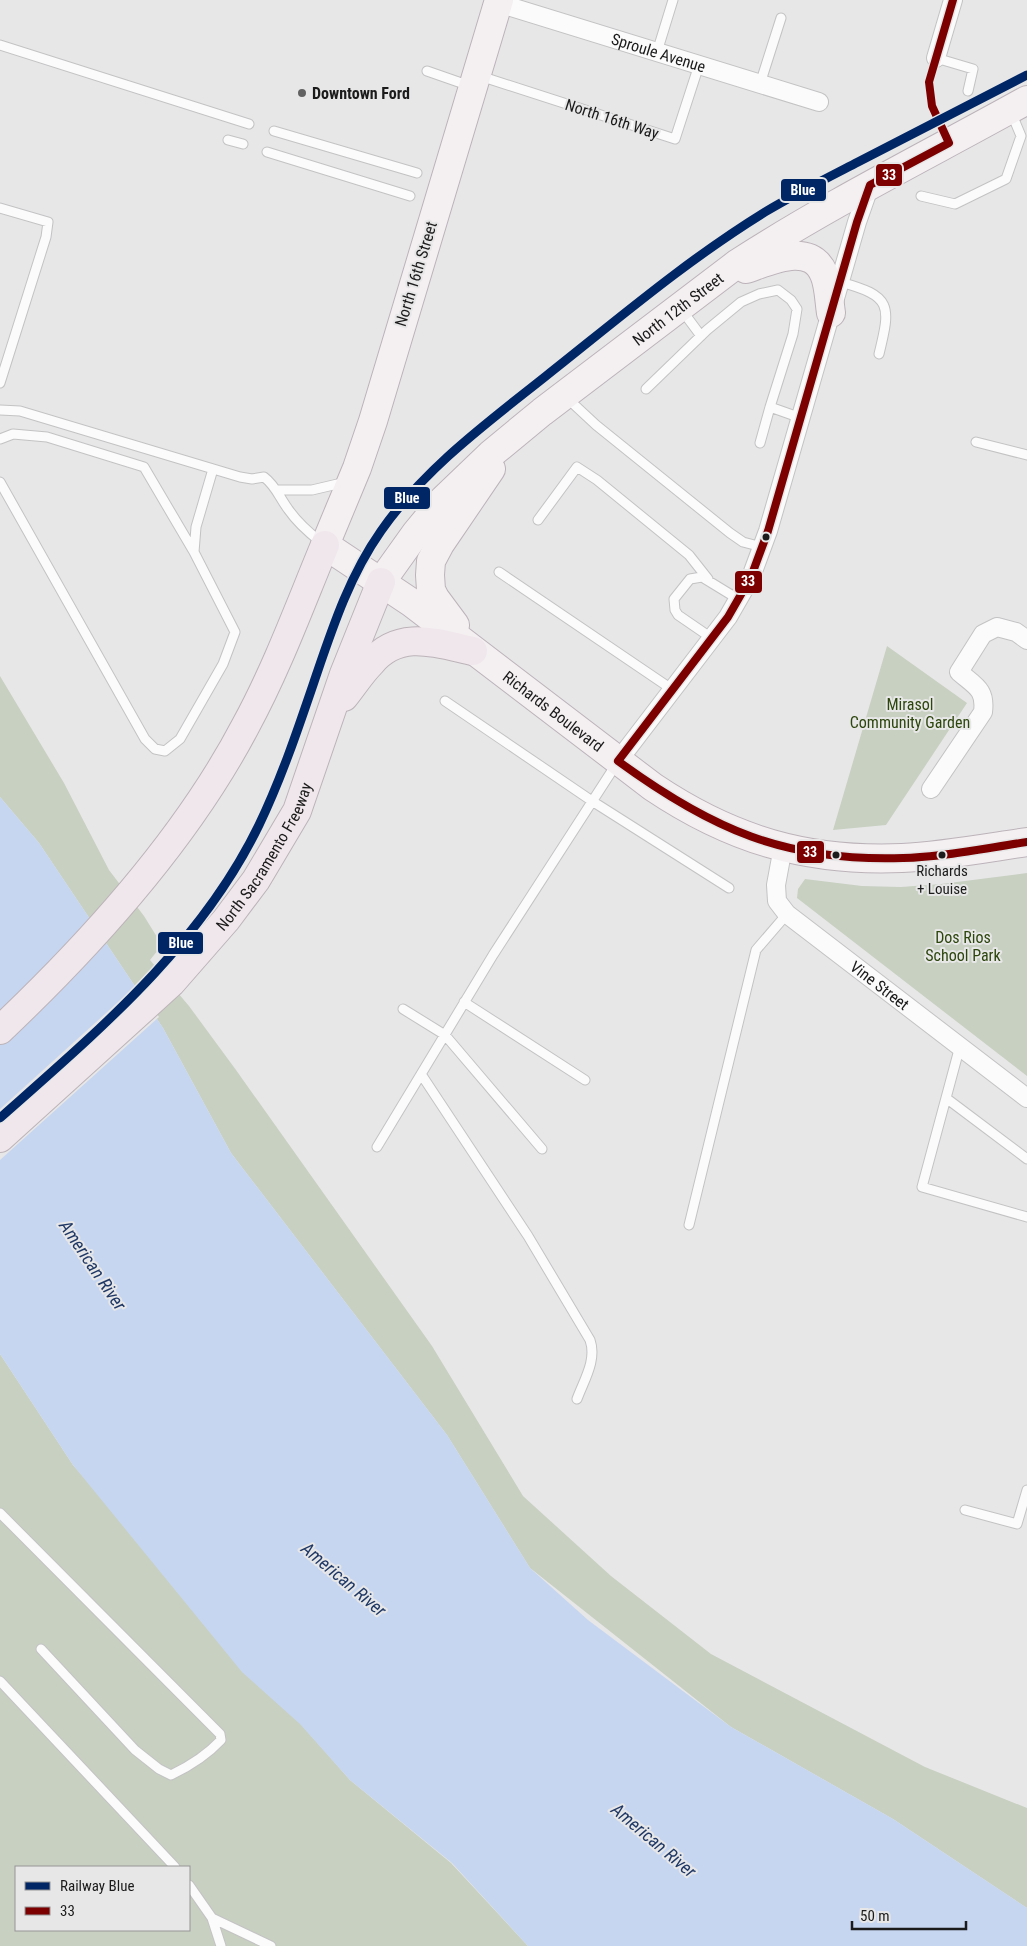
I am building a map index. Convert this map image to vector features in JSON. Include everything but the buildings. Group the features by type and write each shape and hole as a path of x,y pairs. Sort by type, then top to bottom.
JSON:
{"highway":[{"path":"0,1030 55,975 141,880 179,832 212,784 246,727 269,678 325,545"},
{"name":"North Sacramento Freeway","path":"0,1138 171,983 242,900 284,835 297,811 344,674 376,594"},
{"path":"330,716 372,661 387,649 412,640 425,640 473,651"}],"main road":[{"name":"North 16th Street","path":"325,545 351,480 382,391 498,2"},
{"name":"North 12th Street","path":"376,594 416,534 444,499 465,477 511,437 680,307 768,243 870,185 1019,105"},
{"path":"717,279 776,259 803,256 815,262 824,274 831,312"},
{"path":"473,651 446,611 434,598 430,583 430,568 437,549 511,437"},
{"name":"Richards Boulevard","path":"325,545 376,594 412,603 653,787 691,811 744,836 783,848 815,854 858,858 902,858 1027,842"}],"street":[{"path":"936,58 953,0"},
{"name":"Sproule Avenue","path":"498,2 819,102"},
{"path":"618,761 713,639 751,577 762,547 870,185"},
{"path":"931,789 983,712 982,692 959,672 970,654 984,634 997,627 1016,632 1027,640"},
{"name":"Vine Street","path":"783,848 776,885 777,901 787,914 1027,1098"}],"lane":[{"path":"657,52 673,0"},
{"path":"760,84 780,18"},
{"path":"0,45 249,124"},
{"path":"936,58 973,69 968,92"},
{"name":"North 16th Way","path":"474,81 675,139 699,66"},
{"path":"427,71 474,81"},
{"path":"920,196 955,204 1006,179 1021,136 1019,105"},
{"path":"274,131 417,173"},
{"path":"228,140 243,144"},
{"path":"267,152 410,196"},
{"path":"0,208 48,222 46,237 0,384"},
{"path":"840,282 879,297 885,308 887,322 879,354"},
{"path":"646,389 701,336 741,302 759,294 778,290 791,300 798,309 793,334 760,443"},
{"path":"680,307 701,336"},
{"path":"564,396 596,425 730,533 743,542 762,547"},
{"path":"770,408 801,418"},
{"path":"0,410 20,411 213,470 252,480 264,477 271,482 287,508 303,528 325,545"},
{"path":"0,439 13,434 46,437 144,466 194,552 235,632 223,664 180,739 165,751 154,749 145,739 0,482"},
{"path":"976,442 1026,454"},
{"path":"538,520 577,467 597,480 689,554 708,579"},
{"path":"194,552 196,528 213,470"},
{"path":"277,490 312,490 351,480"},
{"path":"499,572 673,690"},
{"path":"713,639 678,615 674,598 690,579 702,577 738,599"},
{"path":"445,701 592,801 729,888"},
{"path":"377,1148 464,1002 618,761"},
{"path":"689,1225 756,950 787,914"},
{"path":"464,1002 585,1080"},
{"path":"403,1010 445,1035 542,1149"},
{"path":"960,1046 922,1187 1027,1217"},
{"path":"421,1074 528,1236 590,1340 594,1350 592,1361 577,1399"},
{"path":"946,1098 1027,1159"},
{"path":"965,1510 1016,1524 1027,1490"},
{"path":"0,1513 220,1734 221,1740 212,1750 187,1768 171,1775 159,1769 136,1750 41,1650"},
{"path":"0,1681 174,1866"},
{"path":"190,1886 212,1918 220,1946"},
{"path":"212,1918 272,1946"}],"green space":[{"name":"Mirasol Community Garden","path":"887,646 967,703 886,825 833,830"},
{"path":"0,676 64,783 109,870 144,916 162,945 150,960 189,1006 236,1070 432,1346 523,1496 611,1576 711,1654 925,1767 1027,1808 1027,1908 893,1819 731,1727 530,1568 447,1435 231,1153 163,1028 39,843 0,797"},
{"name":"Dos Rios School Park","path":"1027,873 1027,1076 797,898 798,889 805,879 862,886 901,887"},
{"path":"0,1354 73,1465 350,1780 451,1863 528,1946 0,1946"}],"water":[{"name":"American River","path":"0,797 39,843 163,1028 231,1153 447,1435 530,1568 588,1620 731,1727 893,1819 1027,1908 1027,1946 528,1946 452,1863 350,1780 300,1724 242,1672 73,1465 0,1354"}],"pier":[{"path":"137,985 159,1017 0,1160 0,1109"}],"rail line":[{"name":"Blue","path":"0,1118 110,1019 177,948 208,909 235,868 259,825 297,732 351,583 381,531 417,487 458,448 502,411 653,291 736,230 799,192 1027,75"}],"transit line":[{"name":"33","path":"953,0 929,82 932,106 949,143 870,185 857,222 768,531 751,577 728,617 618,761 652,785 718,823 785,847 822,854 861,858 903,858 949,854 1027,842"}],"place":[{"name":"Downtown Ford","path":"302,93"},
{"name":"Richards + Louise","path":"942,855"}]}
